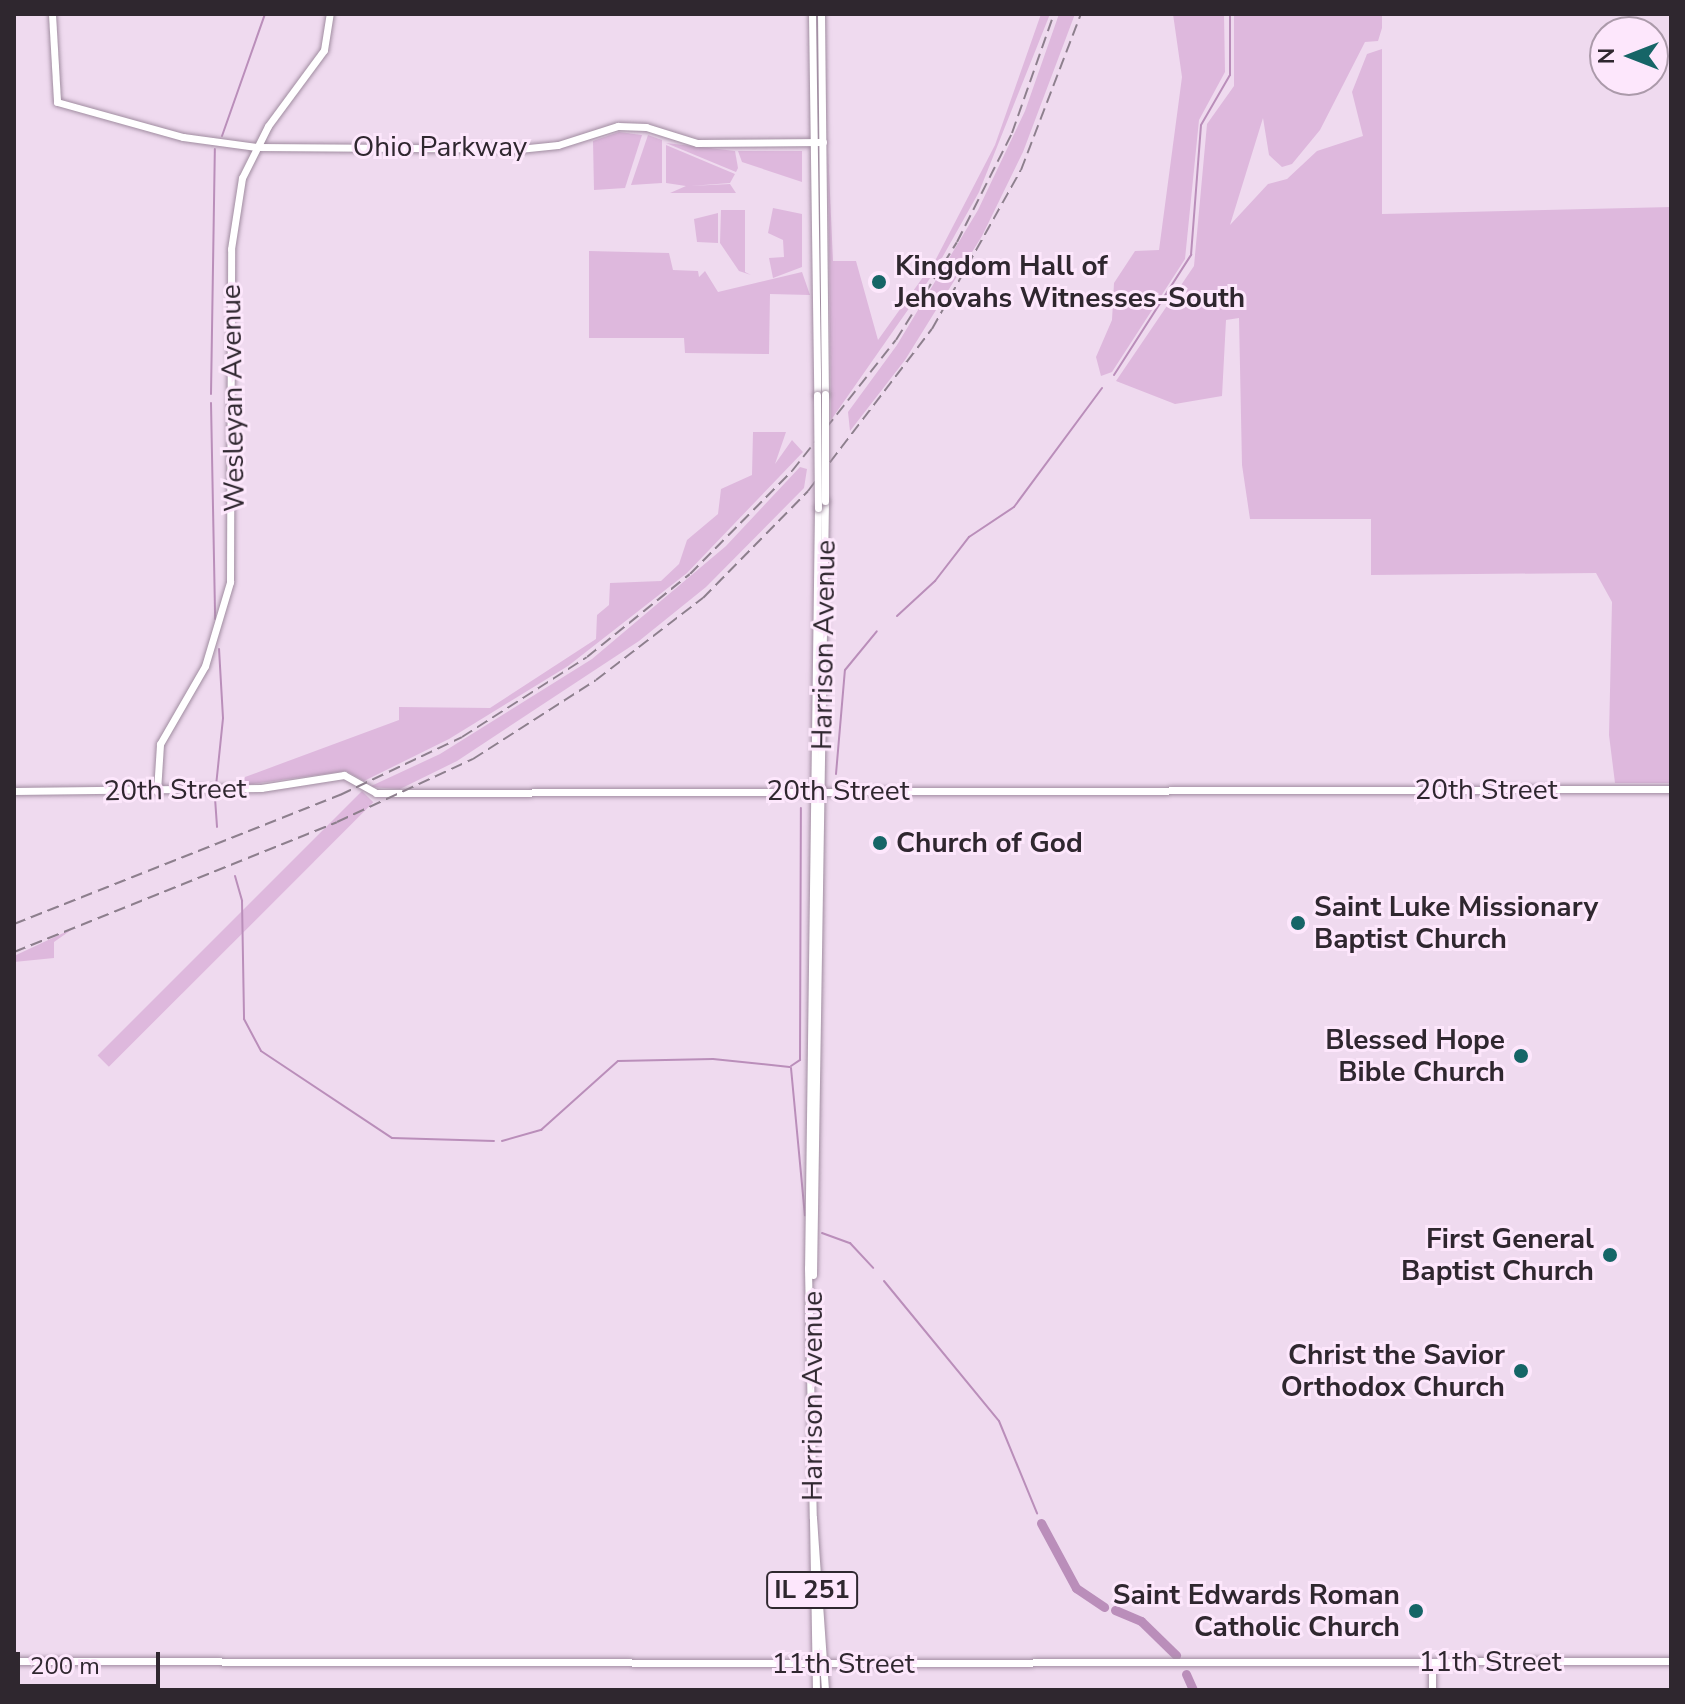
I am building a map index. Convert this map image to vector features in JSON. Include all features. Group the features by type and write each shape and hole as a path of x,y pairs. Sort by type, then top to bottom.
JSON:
{"main road":[{"name":"Ohio Parkway","path":"52,14 57,102 117,123 256,147 519,149 558,145 618,126 646,127 697,143 819,142"},
{"name":"Wesleyan Avenue","path":"157,791 160,744 210,654 230,582 231,249 242,178 256,147 324,50 330,14"},
{"name":"Harrison Avenue","path":"812,14 819,142"},
{"name":"Harrison Avenue","path":"813,1275 825,501 821,395 821,14"},
{"name":"Harrison Avenue","path":"816,1690 812,791 821,395"},
{"name":"20th Street","path":"14,791 261,788 344,775 371,793 1671,789"},
{"name":"Harrison Avenue","path":"813,1518 825,1690"},
{"name":"11th Street","path":"14,1661 1671,1661"},
{"path":"1432,1662 1432,1690"}],"shaded area":[{"path":"1041,14 1050,14 979,192 933,274 831,420 828,149 833,261 856,261 878,340 936,259 995,145"},
{"path":"1059,14 1075,14 1023,152 982,236 905,360 850,431 848,412 897,345 978,210 1025,111"},
{"path":"1173,14 1224,14 1225,72 1199,120 1185,259 1112,372 1101,376 1096,357 1112,320 1114,283 1135,251 1159,250 1182,77"},
{"path":"1234,14 1382,14 1382,28 1378,41 1365,42 1320,130 1292,164 1282,167 1269,155 1263,118 1230,225 1268,184 1287,179 1317,151 1363,136 1352,92 1367,54 1382,49 1382,214 1671,207 1671,783 1615,783 1609,735 1612,602 1596,573 1371,575 1371,519 1250,519 1242,465 1239,318 1226,320 1222,396 1175,404 1116,381 1194,266 1207,124 1234,86"},
{"path":"619,132 642,135 625,188 594,190 593,141"},
{"path":"648,135 662,140 662,183 631,185"},
{"path":"666,143 735,151 738,168 736,172"},
{"path":"666,145 735,174 730,183 690,186 730,184 736,193 670,193 686,186 666,183"},
{"path":"738,151 802,151 802,182 742,162"},
{"path":"773,208 802,214 802,267 773,278 769,258 784,257 783,240 768,233"},
{"path":"721,210 745,210 745,272 751,275 739,271 720,243"},
{"path":"718,213 718,243 697,242 694,219"},
{"path":"589,251 669,253 673,270 698,271 699,277 705,271 718,292 802,272 810,295 770,294 769,354 685,353 684,338 589,338"},
{"path":"753,432 786,432 775,464 792,440 803,452 687,573 568,666 449,739 364,781 346,771 237,786 245,777 399,720 399,707 490,708 596,639 597,615 609,605 610,583 661,581 679,564 687,540 718,514 721,489 752,475"},
{"path":"800,467 807,469 804,488 706,587 639,641 457,761 400,789 369,787 440,754 592,659 726,546"},
{"path":"362,791 373,802 109,1067 98,1055"},
{"path":"74,928 54,942 54,958 14,962 14,956"}],"waterway":[{"path":"222,136 265,14"},
{"path":"1114,375 1191,255 1201,125 1230,75 1230,14"},
{"path":"211,394 215,149"},
{"path":"897,616 935,581 969,537 1014,507 1102,388"},
{"path":"211,403 215,619"},
{"path":"836,774 845,670 877,631"},
{"path":"216,786 223,718 219,649"},
{"path":"215,798 217,827"},
{"path":"791,1066 800,1060 801,808"},
{"path":"235,876 242,901 244,1019 261,1051 392,1138 494,1141"},
{"path":"502,1141 541,1130 618,1061 713,1059 790,1067"},
{"path":"791,1068 805,1215"},
{"path":"822,1233 850,1243 873,1268"},
{"path":"884,1281 999,1421 1037,1513"},
{"path":"1041,1523 1076,1588 1104,1607"},
{"path":"1115,1610 1141,1621 1176,1655"},
{"path":"1186,1674 1193,1690"}],"railway":[{"path":"14,924 340,795 462,737 587,657 690,574 792,471 896,340 957,242 1012,133 1054,14"},
{"path":"14,952 337,822 473,759 596,680 703,598 808,491 932,329 1021,170 1081,14"}],"place":[{"name":"Kingdom Hall of Jehovahs Witnesses-South","path":"879,282"},
{"name":"Church of God","path":"880,843"},
{"name":"Saint Luke Missionary Baptist Church","path":"1298,923"},
{"name":"Blessed Hope Bible Church","path":"1521,1056"},
{"name":"First General Baptist Church","path":"1610,1255"},
{"name":"Christ the Savior Orthodox Church","path":"1521,1371"},
{"name":"Saint Edwards Roman Catholic Church","path":"1416,1611"}]}
